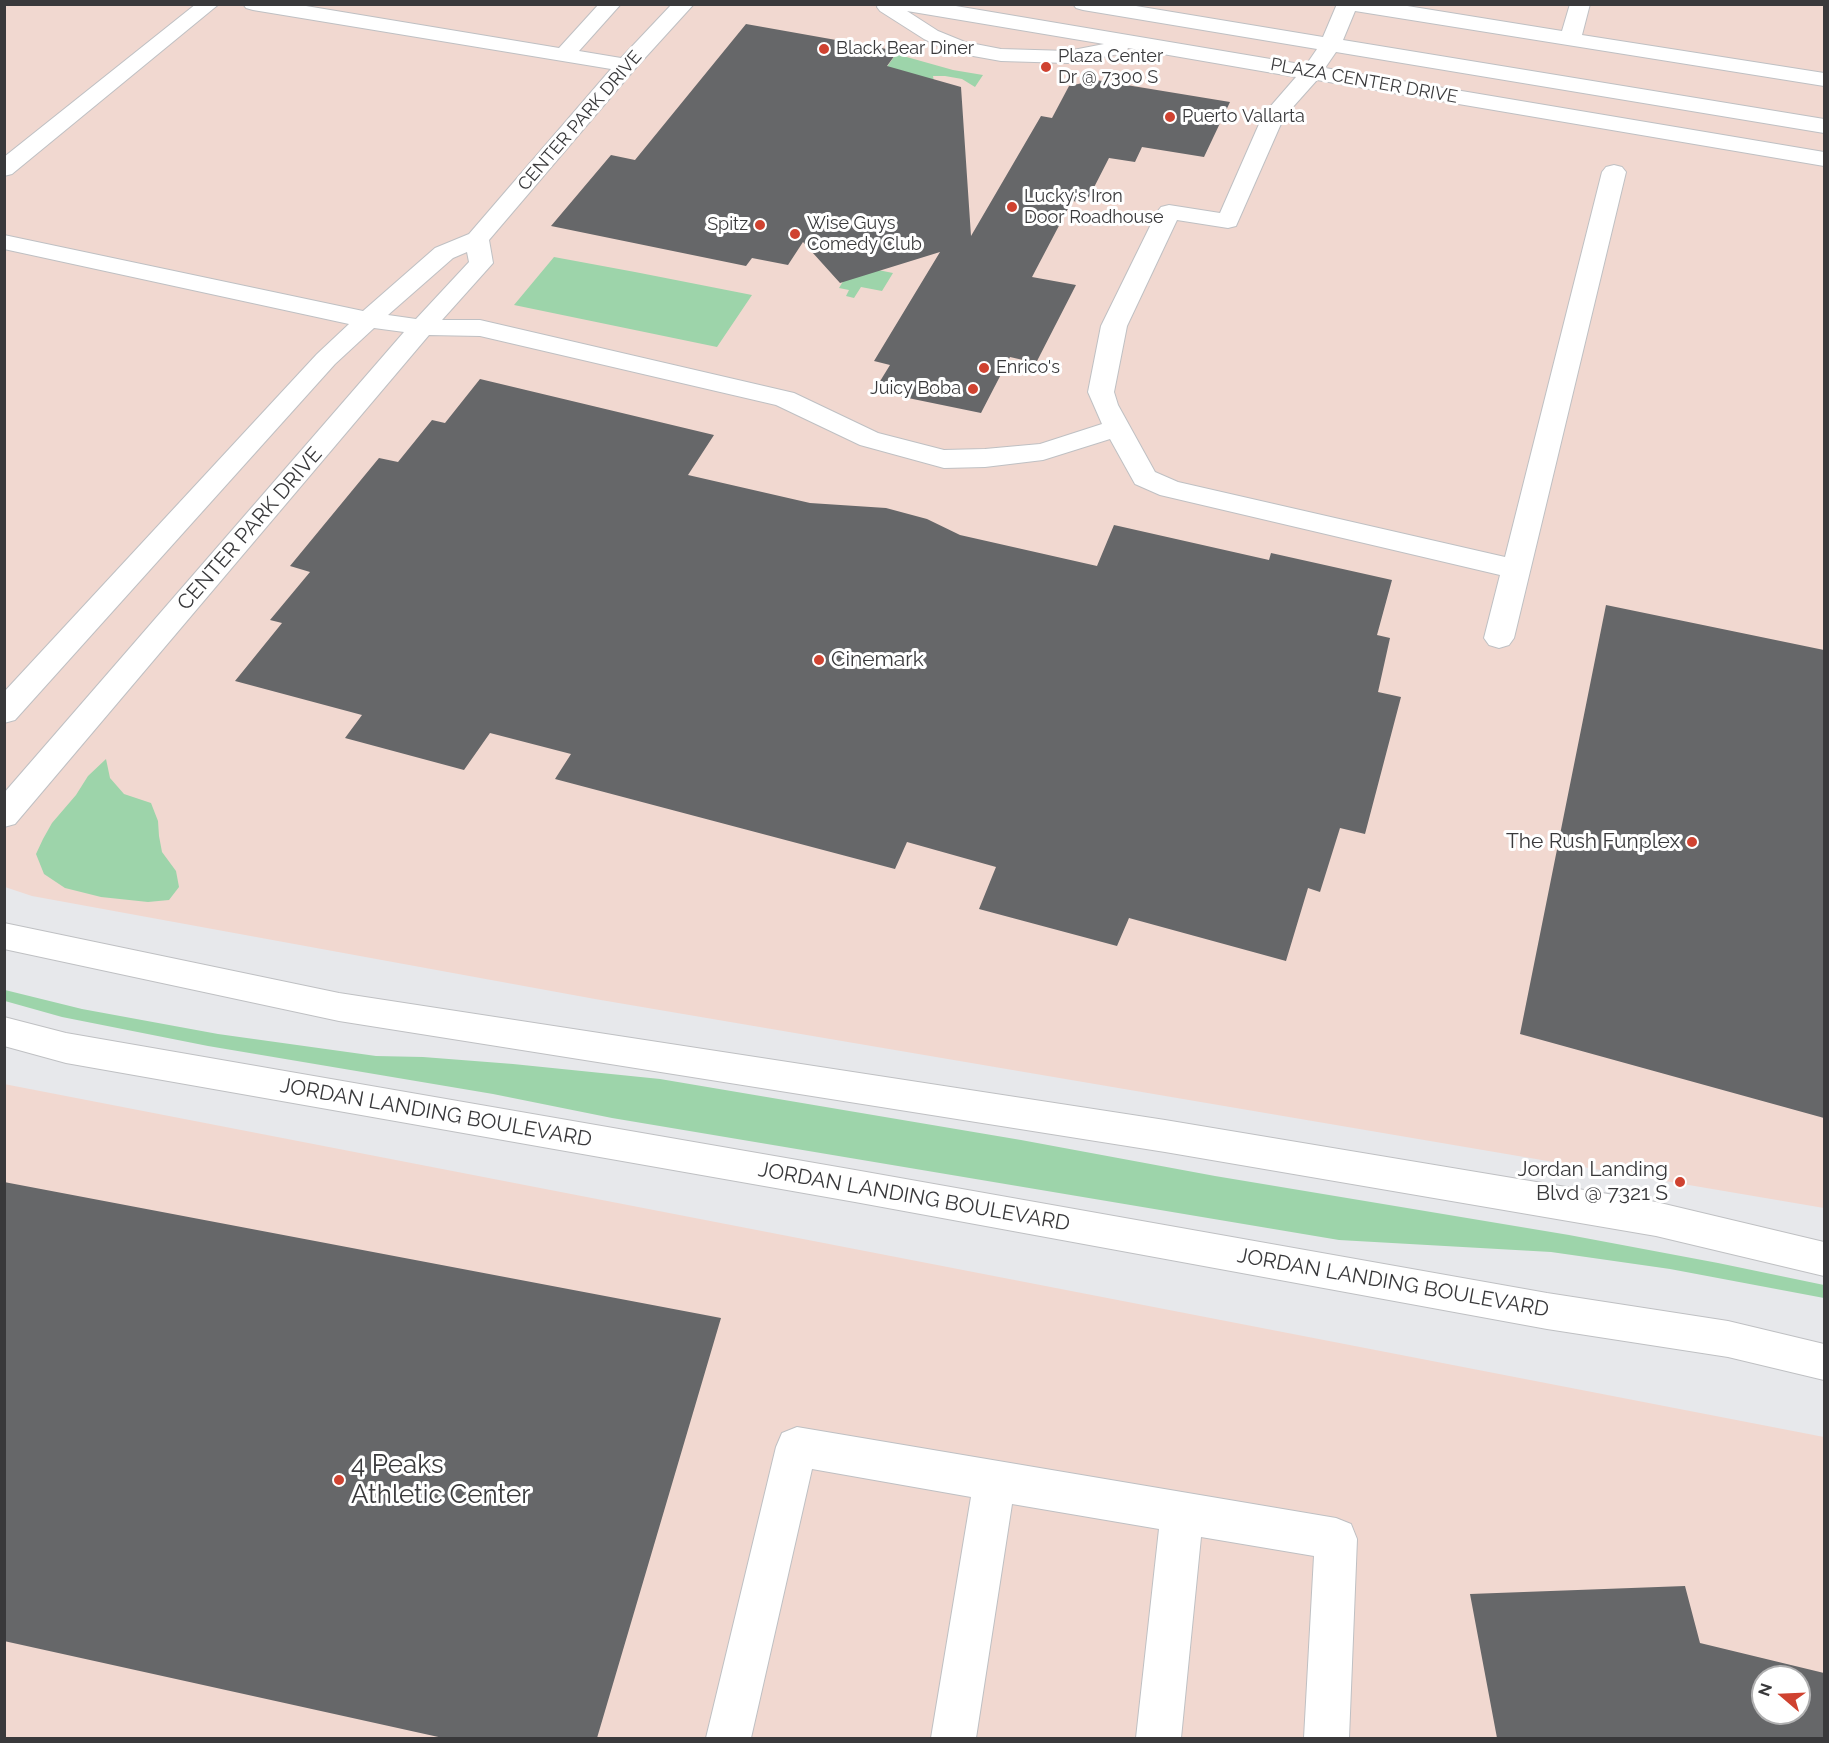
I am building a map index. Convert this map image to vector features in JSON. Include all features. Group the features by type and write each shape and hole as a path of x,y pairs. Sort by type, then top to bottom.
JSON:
{"street":[{"path":"4,169 209,4"},
{"path":"253,4 626,65"},
{"path":"381,26 403,4"},
{"path":"564,55 611,4"},
{"name":"CENTER PARK DRIVE","path":"4,712 326,359 444,254 477,239 626,65 684,4"},
{"path":"883,4 931,35 960,47 1001,55 1068,57 1137,44"},
{"name":"PLAZA CENTER DRIVE","path":"904,4 1824,159"},
{"name":"PLAZA CENTER DRIVE","path":"1083,4 1824,126"},
{"path":"1348,4 1330,45 1312,72 1274,115 1228,221 1169,212 1114,326 1101,392 1105,405 1145,478 1170,489 1516,569"},
{"path":"1353,4 1824,80"},
{"path":"1570,39 1580,4"},
{"path":"1499,638 1614,172"},
{"name":"CENTER PARK DRIVE","path":"4,815 422,327 481,263 477,239"},
{"path":"4,242 368,320 422,327 480,328 785,399 868,440 944,459 985,458 1043,452 1118,428"},
{"path":"4,936 339,1007 1294,1158 1656,1219 1824,1258"},
{"name":"JORDAN LANDING BOULEVARD","path":"4,1031 66,1048 855,1186 1546,1311 1728,1339 1824,1362"},
{"path":"728,1738 797,1447 1336,1539 1328,1738"},
{"path":"953,1738 995,1480"},
{"path":"1158,1738 1182,1512"}],"shaded area":[{"path":"4,5 1824,5 1824,1208 595,999 32,896 5,887"},
{"path":"4,1084 1824,1437 1824,1738 5,1738"}],"green space":[{"path":"896,54 953,70 983,75 975,87 962,79 945,76 933,76 934,82 877,81"},
{"path":"554,257 752,295 717,347 514,305"},
{"path":"853,265 893,273 882,291 861,287 854,298 846,296 849,290 839,288"},
{"path":"106,759 110,778 124,794 151,803 158,821 162,852 176,871 179,887 169,900 148,902 101,897 65,888 44,874 36,854 43,839 52,823 76,795 88,776"},
{"path":"5,990 82,1009 218,1034 376,1056 513,1064 660,1079 1021,1140 1718,1263 1824,1285 1824,1298 1670,1269 1551,1252 1339,1240 612,1118 493,1094 208,1046 62,1017 5,1001"}],"building":[{"path":"746,24 898,51 887,66 961,87 971,236 1041,116 1052,118 1069,86 1096,80 1230,102 1204,157 1142,147 1135,162 1109,158 1086,203 1072,201 1032,277 1076,285 1036,363 1010,357 981,413 874,391 890,365 874,361 940,252 840,283 803,242 788,265 752,258 746,266 551,226 611,155 635,160"},
{"name":"Cinemark","path":"480,379 714,435 688,475 810,503 886,508 927,519 960,535 1097,566 1114,525 1269,560 1271,553 1392,580 1377,635 1390,638 1378,692 1401,697 1365,834 1340,828 1320,892 1308,888 1286,961 1129,918 1117,946 979,909 996,867 907,842 895,869 555,779 571,754 490,733 464,770 345,738 362,715 235,681 282,623 270,620 310,572 290,566 379,458 398,462 432,420 445,423"},
{"name":"The Rush Funplex","path":"1606,605 1824,650 1824,1118 1520,1034"},
{"name":"4 Peaks Athletic Center","path":"4,1182 721,1318 597,1738 443,1738 4,1641"},
{"path":"1685,1586 1700,1643 1791,1665 1751,1665 1751,1725 1811,1725 1811,1670 1824,1673 1824,1738 1497,1738 1470,1594"}],"place":[{"name":"Black Bear Diner","path":"824,49"},
{"name":"Plaza Center Dr @ 7300 S","path":"1046,67"},
{"name":"Puerto Vallarta","path":"1170,117"},
{"name":"Lucky's Iron Door Roadhouse","path":"1012,207"},
{"name":"Spitz","path":"760,225"},
{"name":"Wise Guys Comedy Club","path":"795,234"},
{"name":"Enrico's","path":"984,368"},
{"name":"Juicy Boba","path":"973,389"},
{"name":"Cinemark","path":"819,660"},
{"name":"The Rush Funplex","path":"1692,842"},
{"name":"Jordan Landing Blvd @ 7321 S","path":"1680,1182"},
{"name":"4 Peaks Athletic Center","path":"339,1480"}]}
